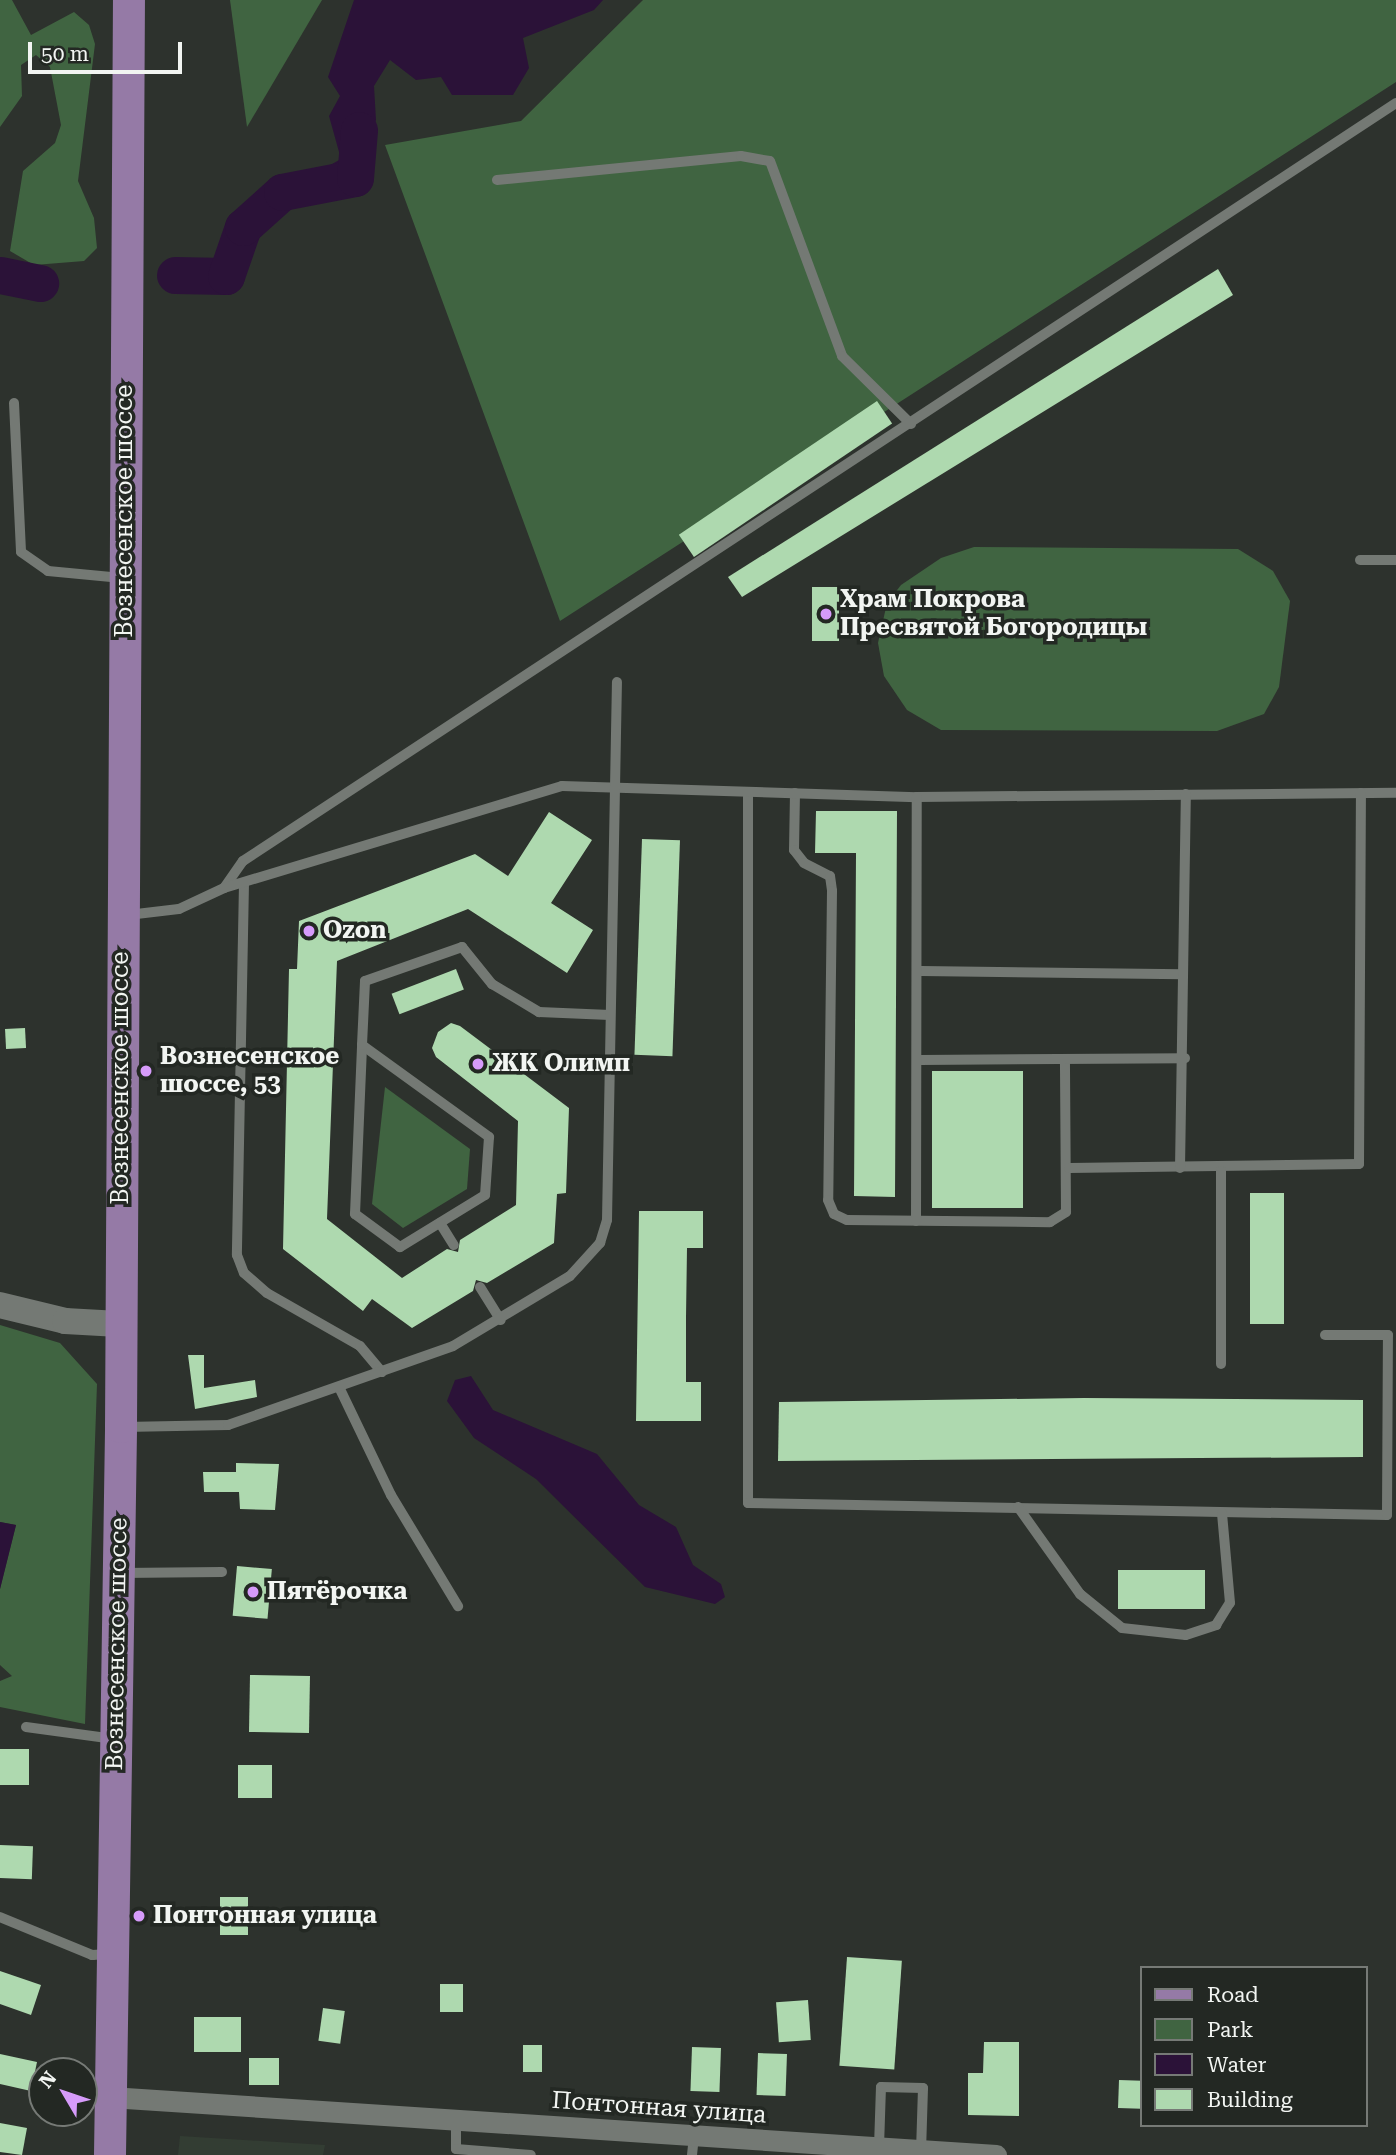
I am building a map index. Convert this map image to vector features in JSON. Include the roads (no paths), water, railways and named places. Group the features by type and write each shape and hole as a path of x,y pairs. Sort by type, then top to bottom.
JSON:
{"main road":[{"name":"Вознесенское шоссе","path":"110,2155 121,1427 119,1324 126,1"}],"street":[{"path":"0,1305 65,1321 119,1324"},
{"name":"Понтонная улица","path":"110,2097 456,2121 693,2146 879,2147 996,2155"}],"lane":[{"path":"224,888 243,861 1396,103"},
{"path":"497,180 741,156 770,161 842,356 911,424"},
{"path":"14,403 20,552 48,571 125,578"},
{"path":"1360,560 1396,559"},
{"path":"121,1427 228,1425 453,1346 501,1320 570,1276 600,1243 607,1220 617,682"},
{"path":"122,915 178,909 224,888 502,801 562,786 917,797 1396,793"},
{"path":"748,793 748,1503 1387,1516 1388,1335 1325,1335"},
{"path":"795,793 794,850 804,863 830,876 832,891 828,1200 834,1214 847,1220 1050,1222 1066,1212 1069,1168 1065,1062"},
{"path":"1069,1168 1180,1168 1221,1171 1359,1164 1361,793"},
{"path":"1180,1168 1185,1058 1183,974 1186,794"},
{"path":"916,1221 921,971 917,797"},
{"path":"244,883 237,1255 243,1273 267,1293 360,1346 382,1372"},
{"path":"362,1045 489,1138 485,1195 400,1247 355,1214 362,1045 365,981 462,947 492,984 540,1012 610,1015"},
{"path":"921,971 1183,974"},
{"path":"920,1060 1065,1062 1185,1058"},
{"path":"1221,1171 1221,1364"},
{"path":"440,1223 454,1245"},
{"path":"480,1287 501,1320"},
{"path":"340,1387 391,1495 458,1606"},
{"path":"1018,1507 1080,1594 1122,1628 1186,1635 1216,1625 1230,1603 1222,1513"},
{"path":"118,1573 222,1572"},
{"path":"26,1727 115,1739"},
{"path":"0,1917 92,1955 111,1954"},
{"path":"879,2147 881,2087 923,2088 921,2150"},
{"path":"456,2121 454,2152 531,2155"}],"water":[{"path":"354,0 603,0 594,10 523,38 529,68 513,95 452,95 441,77 416,80 390,60 374,86 376,120 355,178 282,192 341,159 329,116 340,96 328,77"},
{"path":"471,1376 493,1410 597,1454 639,1505 676,1527 693,1565 721,1584 725,1597 715,1604 645,1587 536,1479 474,1438 447,1401 455,1380"},
{"path":"0,1522 16,1525 0,1589"}],"waterway":[{"path":"175,275 226,276 243,227 282,192 355,178 359,130"},
{"path":"0,275 40,283"}],"place":[{"name":"Храм Покрова Пресвятой Богородицы","path":"826,614"},
{"name":"Ozon","path":"309,931"},
{"name":"ЖК Олимп","path":"478,1064"},
{"name":"Вознесенское шоссе, 53","path":"146,1071"},
{"name":"Пятёрочка","path":"253,1592"},
{"name":"Понтонная улица","path":"139,1916"}]}
